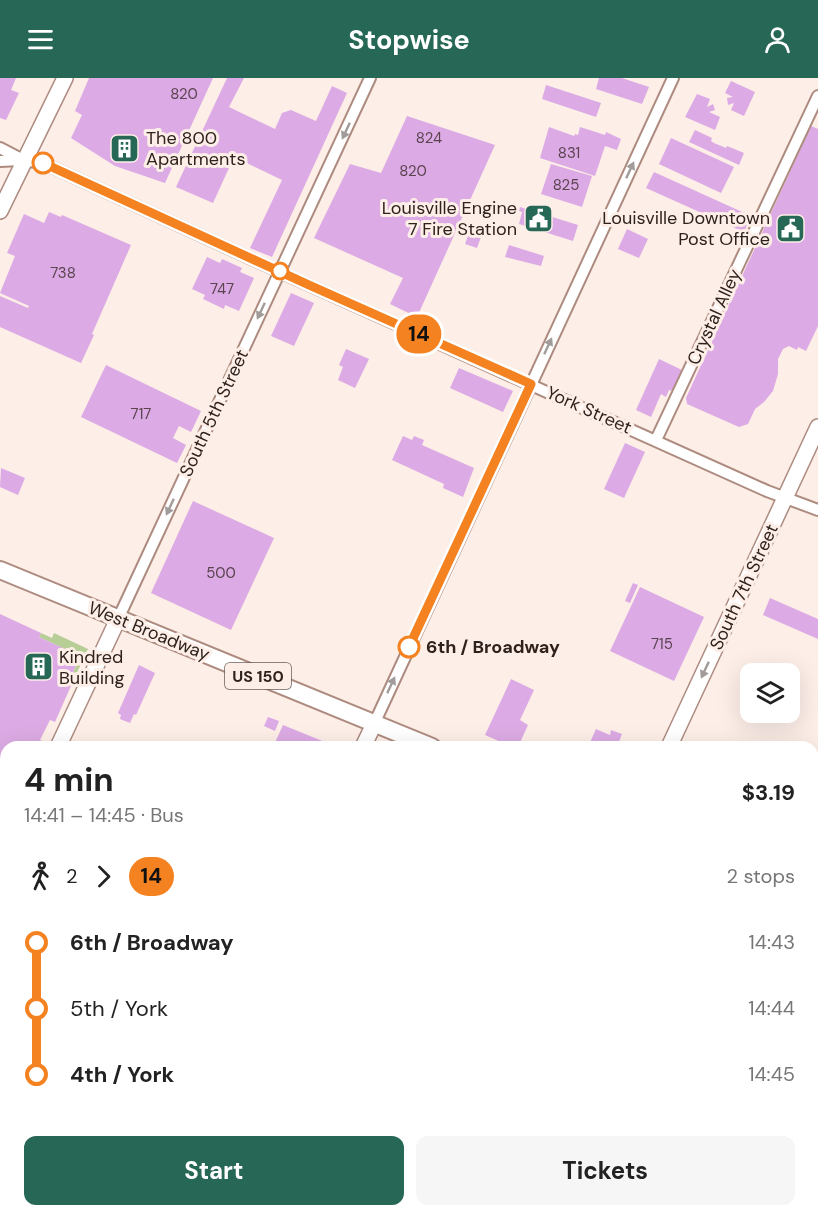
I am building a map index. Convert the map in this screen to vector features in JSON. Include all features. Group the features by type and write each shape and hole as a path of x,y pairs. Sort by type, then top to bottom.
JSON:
{"main road":[{"name":"West Broadway","path":"0,570 417,741"}],"street":[{"path":"0,211 64,78"},
{"name":"South 5th Street","path":"61,741 370,78"},
{"path":"366,741 673,78"},
{"name":"Crystal Alley","path":"656,440 818,96"},
{"name":"York Street","path":"0,148 23,160 43,163 280,272 818,510"},
{"path":"0,161 23,160"},
{"name":"South 7th Street","path":"672,741 818,427"}],"green space":[{"path":"41,633 52,638 54,633 88,649 74,679 71,677 80,656 39,637"}],"building":[{"path":"0,78 16,78 11,90 19,93 6,120 0,118"},
{"path":"89,78 213,78 165,183 115,166 71,138 82,115 75,111"},
{"path":"227,78 244,78 229,107 275,129 282,113 291,110 316,121 332,86 347,93 272,257 250,248 282,180 234,157 213,203 176,187"},
{"path":"599,78 622,78 649,87 642,104 596,89"},
{"path":"731,81 755,92 744,116 731,110 734,103 728,105 727,98 733,97 725,93"},
{"path":"546,85 601,103 596,117 542,99"},
{"path":"697,94 710,99 707,107 713,104 715,110 709,112 720,117 715,130 685,117"},
{"path":"407,116 495,145 417,317 390,304 403,278 314,238 350,164 381,173"},
{"name":"Louisville Downtown Post Office","path":"811,126 818,129 818,326 806,351 789,346 783,349 778,359 778,374 773,391 755,409 748,424 739,427 687,404 686,398"},
{"path":"549,127 574,136 578,135 580,127 605,135 606,132 621,139 617,150 605,146 595,176 540,158"},
{"path":"695,130 712,138 711,141 714,143 744,153 739,165 689,142"},
{"path":"671,138 734,167 721,193 659,164"},
{"path":"551,164 592,176 582,207 541,194"},
{"path":"654,172 751,216 744,232 646,188"},
{"name":"Louisville Engine 7 Fire Station","path":"520,207 578,225 573,241 519,224 522,212 519,211"},
{"path":"49,212 61,217 62,215 131,245 81,363 0,327 0,296 28,308 29,306 0,293 15,256 7,253 24,214 44,223"},
{"path":"627,229 648,239 639,258 618,249"},
{"path":"469,233 481,237 477,248 465,244"},
{"path":"509,245 544,256 541,266 505,257"},
{"path":"207,257 220,263 222,259 242,268 240,272 254,278 239,311 225,305 224,309 203,299 205,295 192,289"},
{"path":"291,293 314,303 294,346 271,336"},
{"path":"346,349 369,359 355,388 338,380 343,367 339,365"},
{"path":"659,359 682,370 673,391 669,390 666,397 661,394 651,417 636,410"},
{"path":"106,365 201,411 191,432 179,426 173,438 186,445 177,463 81,417"},
{"path":"459,368 513,391 503,412 450,388"},
{"path":"403,436 412,440 414,436 424,440 422,445 474,468 463,497 443,488 444,484 392,460"},
{"path":"625,443 645,452 624,498 604,489"},
{"path":"1,468 25,478 18,495 0,487"},
{"path":"193,501 274,538 231,630 151,593"},
{"path":"633,583 638,585 630,603 625,601"},
{"path":"640,587 704,617 674,681 610,651"},
{"path":"770,598 818,619 818,639 763,615"},
{"name":"Kindred Building","path":"0,614 41,633 39,637 80,656 71,677 74,679 55,722 50,720 40,740 42,741 0,741"},
{"path":"139,665 155,673 130,723 120,719 121,715 118,713"},
{"path":"511,679 534,690 520,720 528,725 521,741 498,741 485,735"},
{"path":"268,717 279,721 275,731 264,726"},
{"path":"283,725 322,741 276,741"},
{"path":"596,729 610,735 611,730 622,734 619,741 591,741"}],"bus line":[{"name":"14","path":"43,163 531,384 409,647"}],"place":[{"name":"The 800 Apartments","path":"125,148"},
{"name":"Louisville Engine 7 Fire Station","path":"538,218"},
{"name":"Louisville Downtown Post Office","path":"791,228"},
{"name":"6th / Broadway","path":"409,647"},
{"name":"Kindred Building","path":"38,667"}]}
